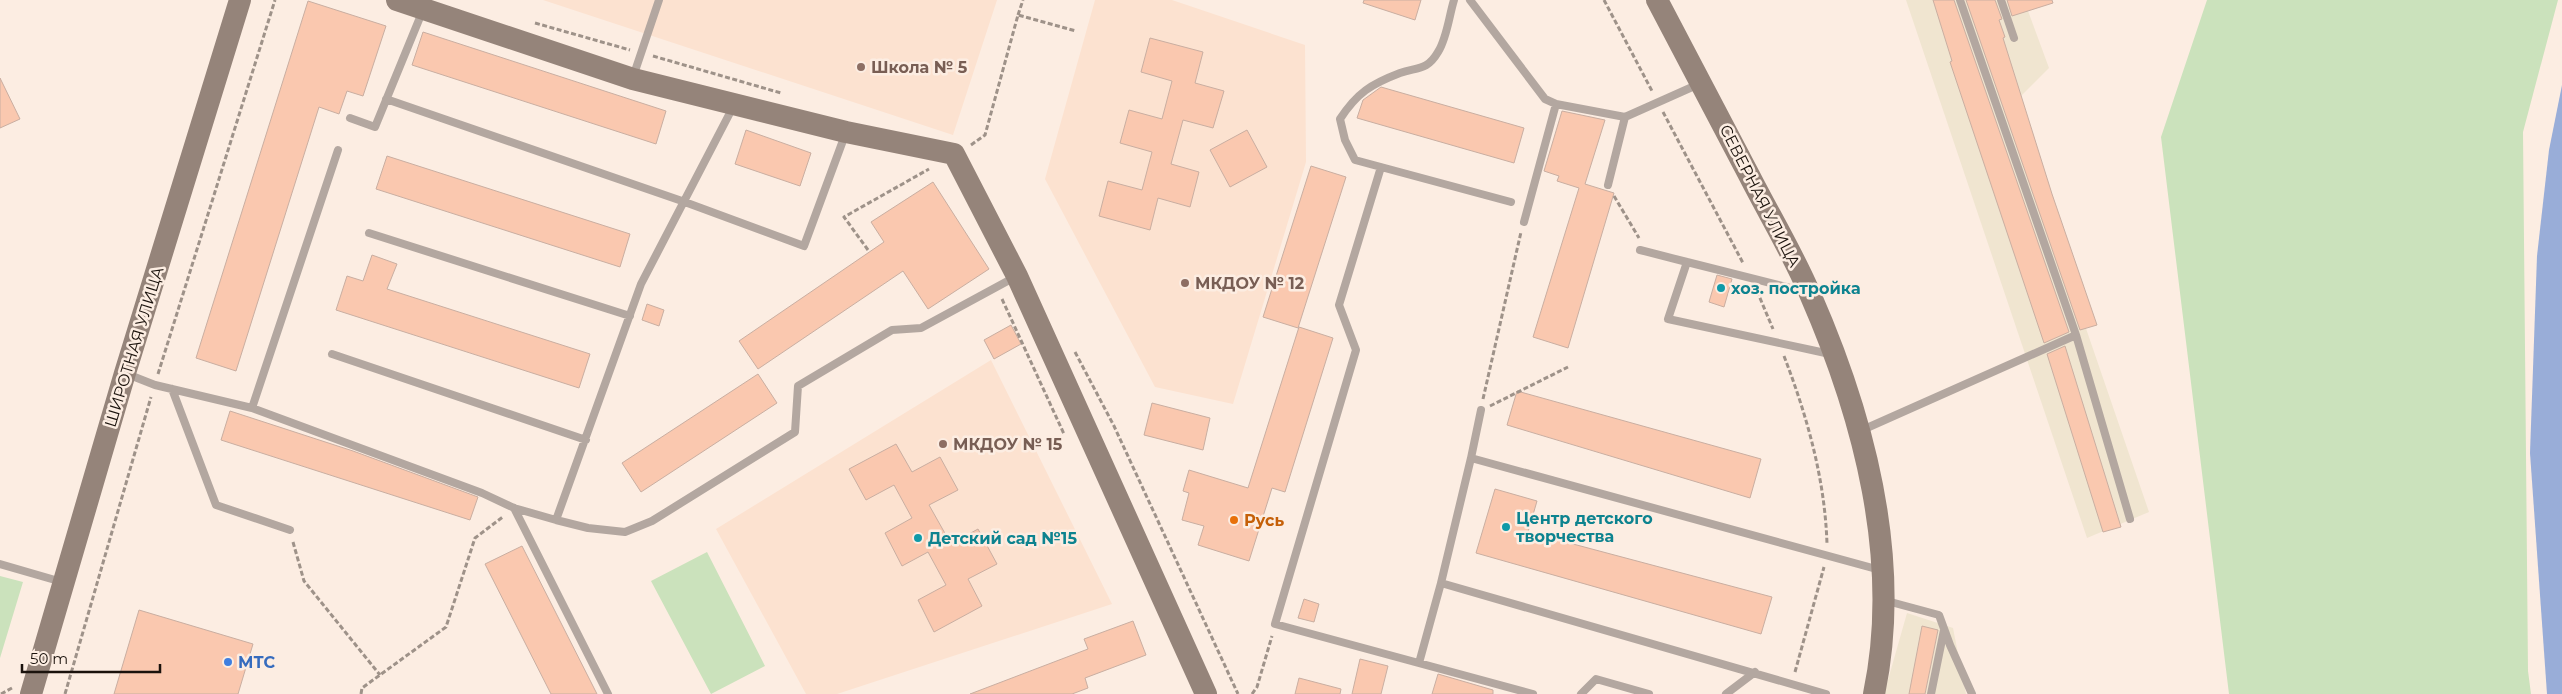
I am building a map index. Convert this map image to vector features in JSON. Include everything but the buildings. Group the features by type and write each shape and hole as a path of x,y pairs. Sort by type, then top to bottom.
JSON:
{"street":[{"name":"ШИРОТНАЯ УЛИЦА","path":"31,694 125,373 240,0"},
{"path":"397,0 632,79 734,106 846,132 954,154 1017,276 1206,694"},
{"name":"СЕВЕРНАЯ УЛИЦА","path":"1657,0 1810,293 1835,356 1858,432 1874,500 1883,571 1880,666 1874,694"}],"lane":[{"path":"632,79 659,0"},
{"path":"1454,0 1439,51 1430,63 1414,71 1402,72 1376,83 1353,98 1340,119 1345,140 1355,160 1511,202"},
{"path":"1470,0 1545,99 1556,104 1624,118 1701,83"},
{"path":"1960,0 2076,335 2130,519"},
{"path":"2001,0 2014,38"},
{"path":"350,118 375,127 423,9"},
{"path":"386,99 682,201 804,246 846,132"},
{"path":"1524,222 1556,104"},
{"path":"556,520 641,284 682,201 734,106"},
{"path":"1608,185 1624,118"},
{"path":"252,408 338,150"},
{"path":"1381,168 1339,305 1356,350 1275,624 1533,694"},
{"path":"369,233 630,316"},
{"path":"1640,250 1810,293"},
{"path":"1687,262 1668,319 1835,356"},
{"path":"125,373 155,385 252,408 482,493 514,508 588,528 625,532 652,521 796,432 798,386 892,330 921,328 1017,276"},
{"path":"1858,432 2076,335"},
{"path":"332,354 586,440"},
{"path":"172,388 216,505 290,530"},
{"path":"1419,663 1441,582 1481,410"},
{"path":"1471,458 1883,571"},
{"path":"514,508 608,694"},
{"path":"0,564 64,583"},
{"path":"1441,582 1826,694"},
{"path":"1883,600 1939,614 1972,694"},
{"path":"1931,694 1944,630"},
{"path":"1726,694 1755,672"},
{"path":"1581,694 1596,679 1649,694"}],"path":[{"path":"65,694 155,385 275,0"},
{"path":"868,250 844,217 985,136 1023,0"},
{"path":"1018,15 1076,31"},
{"path":"530,21 782,93"},
{"path":"1608,185 1642,243 1640,250"},
{"path":"1481,410 1524,222"},
{"path":"1073,348 1114,426 1238,694"},
{"path":"1481,410 1568,367"},
{"path":"361,694 362,688 446,627 475,538 514,508"},
{"path":"290,530 304,581 380,675"},
{"path":"1252,694 1257,688 1275,624"}],"shaded area":[{"name":"Школа № 5","path":"543,0 997,0 953,135"},
{"name":"МКДОУ № 12","path":"1095,0 1172,0 1305,45 1306,162 1233,404 1155,387 1045,179"},
{"path":"1906,0 2024,0 2049,68 2010,107 2149,512 2087,538"},
{"name":"МКДОУ № 15","path":"991,360 1112,604 837,694 806,694 716,529"},
{"path":"1907,613 1953,628 1966,694 1884,694"}],"green space":[{"path":"2207,0 2558,0 2523,132 2528,671 2531,694 2229,694 2161,137"},
{"path":"707,552 765,666 711,694 651,581"},
{"path":"0,576 23,582 0,658"}],"water":[{"path":"2562,85 2562,694 2547,694 2530,453 2537,256 2549,150"}],"place":[{"name":"Школа № 5","path":"861,67"},
{"name":"МКДОУ № 12","path":"1185,283"},
{"name":"хоз. постройка","path":"1721,288"},
{"name":"МКДОУ № 15","path":"943,444"},
{"name":"Русь","path":"1234,520"},
{"name":"Центр детского творчества","path":"1506,527"},
{"name":"Детский сад №15","path":"918,538"},
{"name":"МТС","path":"228,662"}]}
